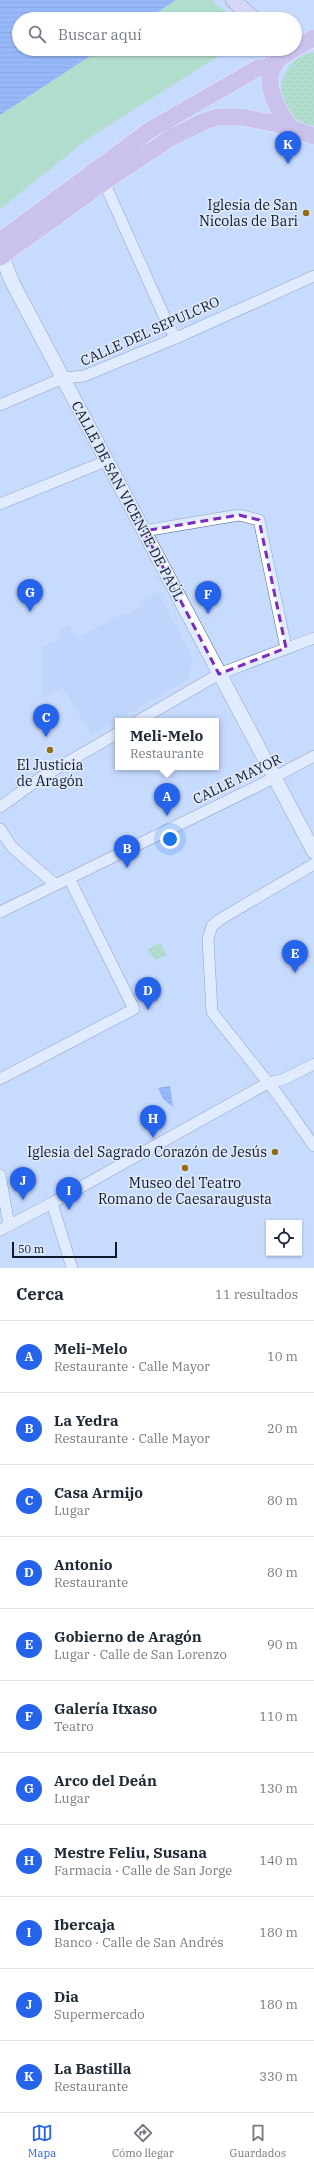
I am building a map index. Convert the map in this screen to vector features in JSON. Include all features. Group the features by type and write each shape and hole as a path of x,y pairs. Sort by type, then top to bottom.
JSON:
{"main road":[{"path":"233,0 246,12"},
{"path":"302,45 314,38"},
{"path":"274,58 272,93 281,114 292,129"},
{"path":"1,251 21,225 166,120 274,58"},
{"path":"1,251 172,137 205,121 218,117 242,117 314,136"}],"street":[{"path":"104,182 169,327 176,338"},
{"name":"CALLE DE SAN VICENTE DE PAÚL","path":"1,251 10,280 314,852"},
{"name":"CALLE DEL SEPULCRO","path":"0,404 63,378 84,376 176,338 312,276"},
{"path":"0,504 106,461"},
{"path":"144,531 239,515 259,520 286,648"},
{"path":"143,718 219,674 314,638"},
{"path":"0,807 42,777 115,735"},
{"name":"CALLE MAYOR","path":"0,912 275,777 314,756"},
{"path":"0,829 12,847 56,885"},
{"path":"314,864 219,920 212,926 208,939 212,1012 268,1083 314,1146"},
{"path":"0,1079 134,1009 69,878"},
{"path":"0,1175 4,1228 268,1083 282,1080 314,1064"},
{"path":"52,1203 72,1268"}],"highlighted area":[{"path":"239,515 259,520 286,648 219,674 144,531"}],"shaded area":[{"path":"158,592 193,659 188,679 121,718 115,718 115,722 92,735 63,688 42,697 42,647 59,639 62,634 59,631 70,625 76,638 126,612 128,614 144,605 143,600"}],"green space":[{"path":"176,0 212,0 226,12 158,12"},
{"path":"314,52 314,127 299,121 292,116 285,107 281,98 281,88 283,78 288,68 304,55"},
{"path":"90,56 219,56 89,138 0,209 0,115"},
{"path":"160,943 167,955 154,960 148,949"}],"water":[{"path":"0,0 176,0 158,12 12,12 12,56 90,56 0,115"},
{"path":"170,1086 173,1107 163,1099 158,1088"}],"place":[{"name":"La Bastilla","path":"288,164"},
{"name":"Iglesia de San Nicolas de Bari","path":"306,213"},
{"name":"Arco del Deán","path":"30,612"},
{"name":"Galería Itxaso","path":"208,614"},
{"name":"Casa Armijo","path":"46,737"},
{"name":"El Justicia de Aragón","path":"50,750"},
{"name":"Meli-Melo","path":"167,816"},
{"name":"La Yedra","path":"127,868"},
{"name":"Gobierno de Aragón","path":"295,973"},
{"name":"Antonio","path":"148,1010"},
{"name":"Mestre Feliu, Susana","path":"153,1138"},
{"name":"Iglesia del Sagrado Corazón de Jesús","path":"275,1152"},
{"name":"Museo del Teatro Romano de Caesaraugusta","path":"185,1168"},
{"name":"Dia","path":"23,1200"},
{"name":"Ibercaja","path":"69,1210"}]}
